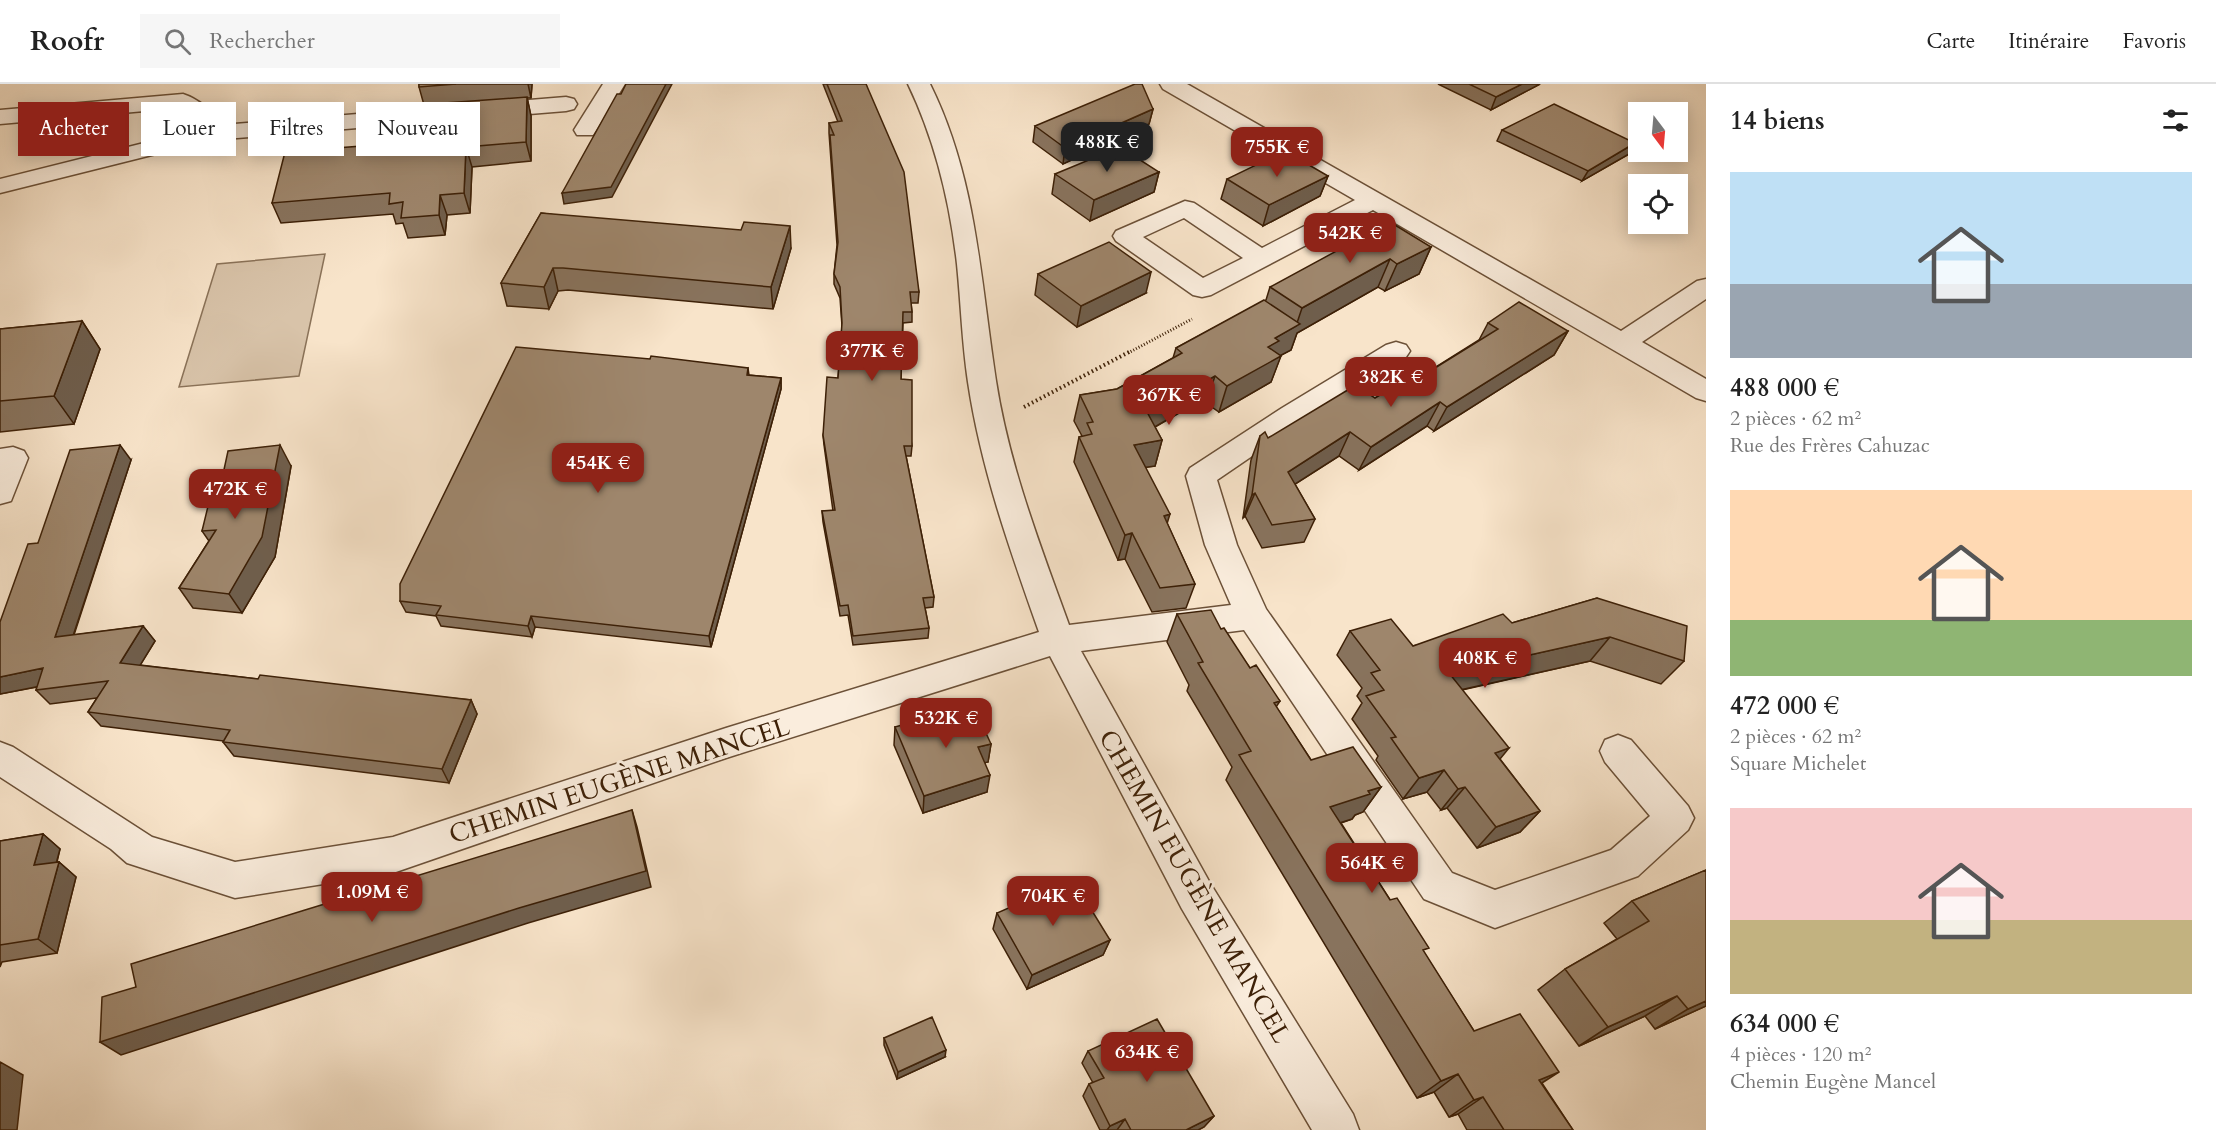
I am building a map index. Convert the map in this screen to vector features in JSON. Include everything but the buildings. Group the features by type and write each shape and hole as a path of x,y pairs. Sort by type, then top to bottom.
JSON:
{"street":[{"path":"585,130 614,84"},
{"name":"CHEMIN EUGÈNE MANCEL","path":"919,84 934,115 953,176 969,261 982,382 1004,486 1058,640 1196,896 1337,1130"},
{"path":"1171,84 1706,391"},
{"path":"236,131 566,104"},
{"path":"0,117 141,105"},
{"path":"0,186 141,151"},
{"path":"1261,258 1185,208 1125,236 1202,289 1374,200"},
{"path":"1623,342 1706,287"},
{"path":"1396,351 1292,415 1201,476 1221,546 1252,616 1438,886 1495,909 1624,863 1675,818 1618,751"},
{"path":"0,460 13,458 0,493"},
{"path":"1058,640 1252,616"},
{"name":"CHEMIN EUGÈNE MANCEL","path":"0,758 124,837 141,851 235,880 393,855 726,743 1058,640"}],"shaded area":[{"path":"325,254 299,376 179,387 217,264"}]}
